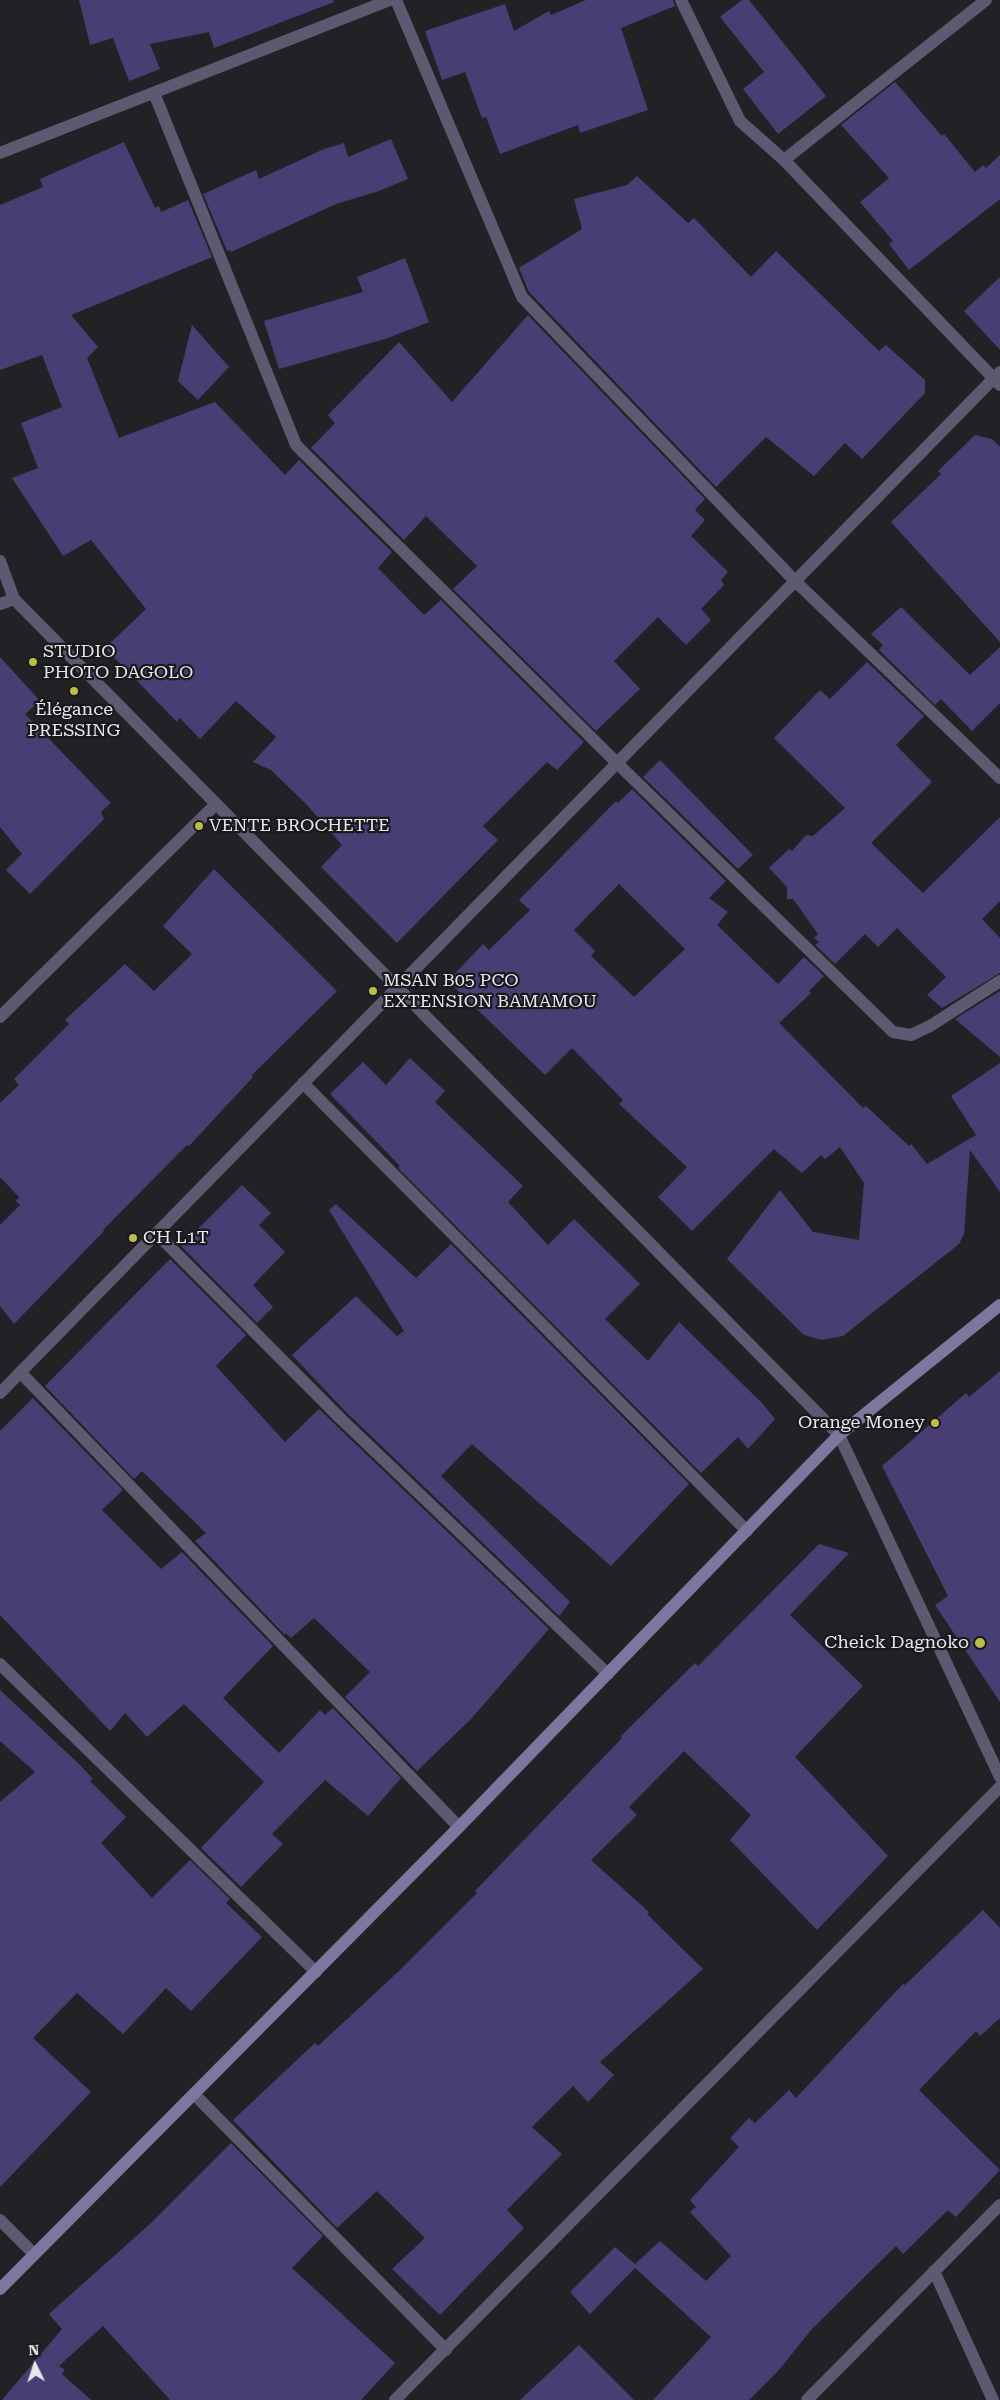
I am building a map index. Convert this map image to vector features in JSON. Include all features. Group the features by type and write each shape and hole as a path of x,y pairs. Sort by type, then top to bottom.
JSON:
{"main road":[{"path":"0,2289 459,1827 839,1435 1000,1304"}],"street":[{"path":"0,153 390,0"},
{"path":"396,0 522,297 794,581 1000,778"},
{"path":"0,1392 157,1234 794,581 998,378 784,160 740,121 681,0"},
{"path":"784,160 986,0"},
{"path":"154,93 296,444 616,763 893,1032 911,1035 924,1029 1000,981"},
{"path":"0,562 14,599 839,1435 999,1771"},
{"path":"0,604 14,599"},
{"path":"0,1017 216,804"},
{"path":"303,1083 746,1531"},
{"path":"157,1234 340,1418 608,1674"},
{"path":"20,1372 459,1827"},
{"path":"0,1664 316,1972"},
{"path":"395,2400 1000,1787"},
{"path":"194,2094 446,2350"},
{"path":"807,2400 1000,2205"},
{"path":"0,2220 34,2254"},
{"path":"934,2271 993,2400"}],"building":[{"path":"79,0 333,0 334,2 214,48 209,32 150,44 160,69 129,81 113,38 90,45"},
{"path":"586,0 673,0 675,6 621,28 648,110 580,133 578,125 500,154 486,117 482,118 465,72 442,80 425,31 505,4 514,31 549,11 551,15"},
{"path":"742,0 749,0 826,96 778,134 743,89 764,72 720,17"},
{"path":"895,82 942,136 944,134 975,172 983,165 986,168 1000,155 1000,199 909,270 889,244 893,241 860,202 889,178 841,125"},
{"path":"391,139 408,179 379,191 336,204 231,252 230,250 227,251 203,194 256,170 259,179 324,149 344,143 348,157"},
{"path":"124,142 155,208 159,206 161,212 188,200 212,257 71,315 98,347 87,358 119,438 215,402 285,475 299,460 392,552 378,568 424,615 441,600 584,742 557,770 547,762 483,826 498,840 397,943 321,867 342,845 306,804 271,770 253,762 276,737 236,701 200,739 180,718 177,722 105,648 146,609 91,540 63,556 12,478 38,468 21,423 62,407 42,355 0,370 0,205 43,187 40,179"},
{"path":"637,176 688,223 694,218 751,277 776,251 879,351 886,345 925,380 925,393 862,459 845,443 814,476 766,437 716,487 529,292 519,268 582,229 574,199 627,185"},
{"path":"405,258 429,322 385,339 279,369 264,321 363,292 357,277"},
{"path":"1000,277 1000,350 964,311"},
{"path":"528,315 705,499 695,510 705,520 691,536 728,572 721,580 724,585 701,609 711,620 686,645 658,617 614,661 640,689 596,731 453,589 477,566 426,516 404,540 311,448 335,423 328,415 399,342 452,402"},
{"path":"192,325 229,367 198,400 178,381"},
{"path":"975,435 992,439 1000,447 1000,642 891,522 941,474 938,471"},
{"path":"901,607 970,675 1000,647 1000,703 972,731 941,699 935,705 879,650 883,645 871,634"},
{"path":"0,657 40,701 25,714 111,803 101,812 104,819 30,894 6,870 22,854 0,827"},
{"path":"867,662 924,716 896,745 932,782 871,843 923,893 1000,817 1000,901 982,919 1000,938 1000,973 942,1008 927,995 946,977 897,928 878,947 865,934 835,964 815,945 819,942 814,938 818,934 793,899 787,899 787,887 769,868 789,849 792,851 806,835 813,836 845,808 774,738 820,690 830,699"},
{"path":"660,760 753,855 738,869 643,777"},
{"path":"632,789 726,881 709,898 728,912 717,925 778,984 804,957 824,976 809,991 811,993 779,1023 863,1108 866,1106 909,1146 911,1144 927,1164 976,1135 951,1096 1000,1063 1000,1192 970,1150 964,1234 959,1244 843,1336 822,1340 804,1335 727,1259 780,1190 813,1232 859,1240 864,1183 840,1147 825,1159 821,1155 802,1173 774,1149 692,1231 658,1197 687,1167 619,1104 623,1100 572,1048 545,1075 448,981 483,944 489,950 530,910 519,900 616,801 618,803","holes":["619,884 685,949 634,997 591,956 595,951 574,930"]},
{"path":"214,869 337,991 252,1075 253,1077 189,1146 187,1145 103,1230 14,1324 0,1306 0,1225 20,1205 16,1201 19,1197 0,1177 0,1103 19,1085 14,1079 69,1024 65,1020 125,964 154,991 192,954 163,926"},
{"path":"1000,991 1000,1057 955,1019"},
{"path":"410,1058 445,1091 435,1102 523,1186 508,1202 548,1245 574,1219 640,1284 605,1319 648,1361 679,1322 762,1403 775,1419 748,1449 738,1437 701,1473 398,1168 400,1166 330,1094 363,1062 386,1085"},
{"path":"242,1185 271,1213 259,1225 285,1252 253,1285 273,1307 257,1323 181,1246"},
{"path":"336,1204 416,1278 451,1244 689,1484 611,1566 472,1444 441,1476 570,1602 559,1616 346,1412 292,1355 356,1296 397,1336 404,1331 329,1210"},
{"path":"170,1259 246,1335 216,1366 285,1442 319,1409 549,1629 471,1719 417,1771 345,1697 370,1672 314,1618 291,1638 286,1633 285,1635 195,1541 206,1533 142,1471 134,1479 45,1386"},
{"path":"1000,1371 1000,1702 935,1605 948,1596 882,1466 966,1393 969,1397"},
{"path":"33,1398 123,1490 102,1510 161,1569 182,1552 273,1646 223,1698 279,1753 320,1710 325,1715 333,1708 401,1778 368,1816 325,1780 272,1834 283,1844 241,1887 201,1848 264,1782 184,1704 147,1737 125,1713 110,1731 0,1615 0,1431"},
{"path":"819,1544 849,1553 790,1615 863,1686 795,1757 888,1856 817,1930 730,1840 751,1815 684,1751 629,1807 637,1815 591,1860 649,1912 647,1914 703,1969 600,2062 614,2075 588,2102 573,2086 532,2127 562,2154 507,2210 524,2228 440,2315 392,2269 425,2238 377,2191 337,2228 233,2120 315,2043 318,2046 400,1970 477,1893 475,1891 622,1738 621,1736 695,1663 698,1666"},
{"path":"0,1690 79,1764 93,1779 90,1781 126,1817 101,1843 152,1898 190,1860 230,1899 226,1903 262,1937 191,2011 166,1988 123,2034 77,1993 33,2038 91,2092 0,2187 0,1802 35,1772 0,1741"},
{"path":"983,1910 1000,1928 1000,2018 980,2036 976,2031 919,2090 1000,2170 956,2217 948,2210 903,2254 896,2246 812,2329 778,2371 749,2400 653,2400 711,2337 635,2268 590,2314 570,2292 615,2247 635,2264 660,2241 706,2281 731,2256 690,2212 696,2207 690,2200 739,2147 730,2138 749,2118 755,2123 789,2090 796,2098 903,1984 905,1985"},
{"path":"231,2143 323,2236 292,2268 395,2363 361,2400 170,2400 103,2326 59,2366 65,2370 62,2374 91,2400 2,2400 62,2329 49,2314 151,2223"},
{"path":"579,2345 634,2400 520,2400"}],"place":[{"name":"STUDIO PHOTO DAGOLO","path":"33,662"},
{"name":"Élégance PRESSING","path":"74,691"},
{"name":"VENTE BROCHETTE","path":"199,826"},
{"name":"MSAN B05 PCO EXTENSION BAMAMOU","path":"373,991"},
{"name":"CH L1T","path":"133,1238"},
{"name":"Orange Money","path":"935,1423"},
{"name":"Cheick Dagnoko","path":"980,1643"}]}
